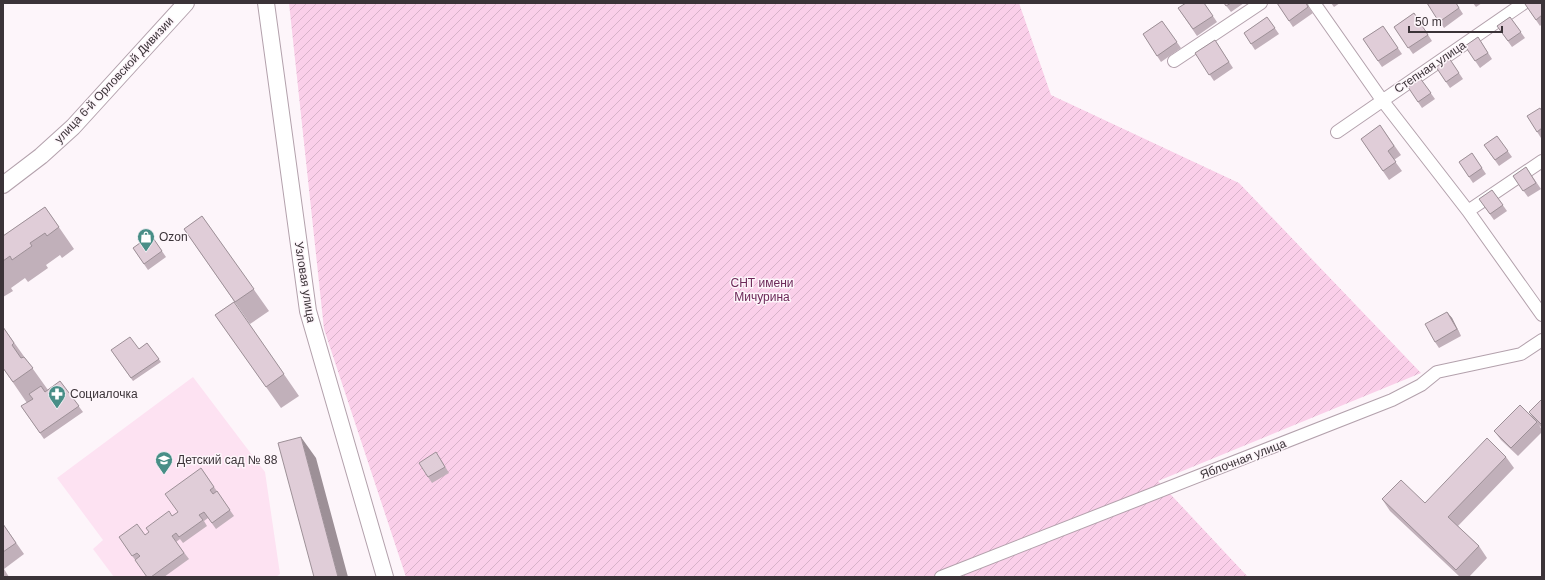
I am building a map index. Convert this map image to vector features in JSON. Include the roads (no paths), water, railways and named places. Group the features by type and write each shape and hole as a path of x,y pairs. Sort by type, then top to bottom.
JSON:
{"street":[{"name":"улица 6-й Орловской Дивизии","path":"3,185 41,156 73,127 186,3"},
{"name":"Узловая улица","path":"266,3 308,311 385,577"},
{"path":"1174,61 1261,3"},
{"path":"1314,3 1382,100 1468,211 1542,315"},
{"name":"Степная улица","path":"1337,132 1524,3"},
{"path":"1468,211 1542,161"},
{"name":"Яблочная улица","path":"941,577 1392,400 1421,385 1437,372 1521,354 1542,340"}],"place":[{"name":"Ozon","path":"146,252"},
{"name":"Социалочка","path":"57,409"},
{"name":"Детский сад № 88","path":"164,475"}],"park label":[{"name":"СНТ имени Мичурина","path":"762,290"}]}
